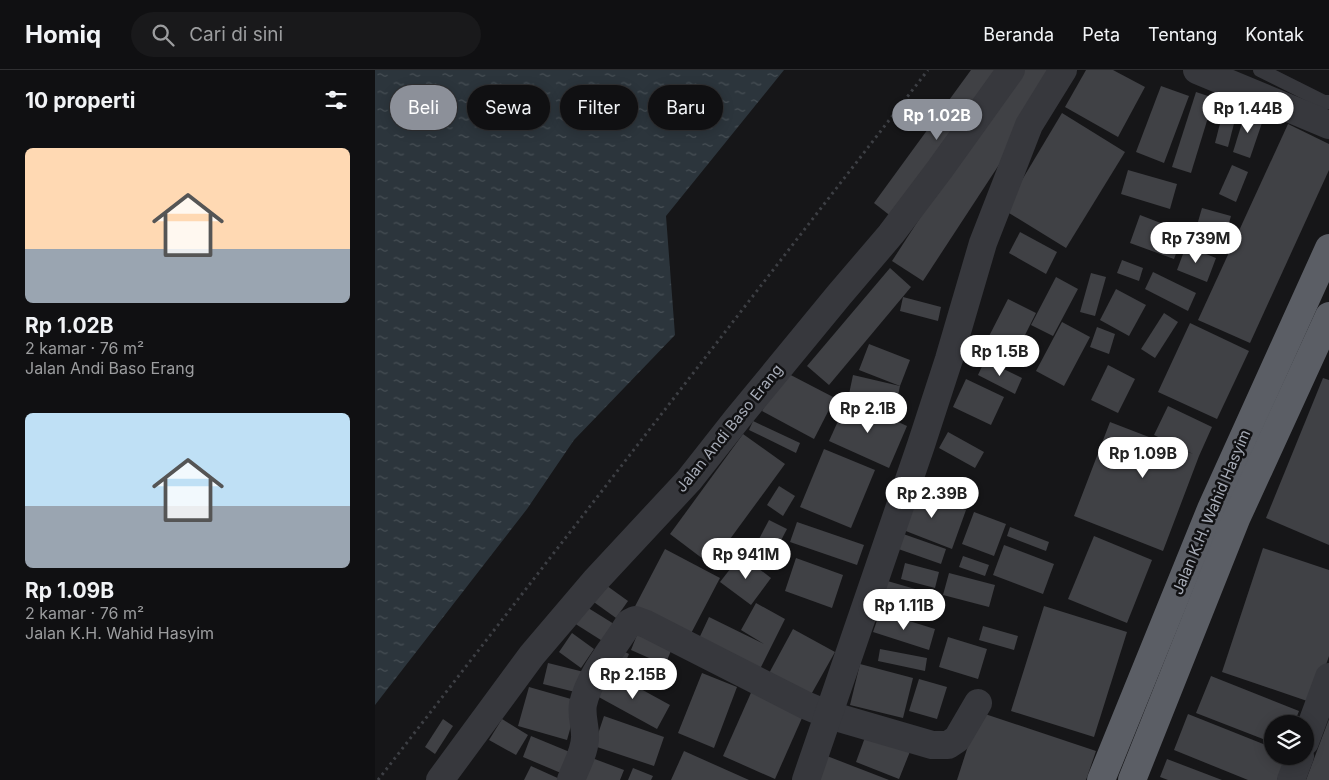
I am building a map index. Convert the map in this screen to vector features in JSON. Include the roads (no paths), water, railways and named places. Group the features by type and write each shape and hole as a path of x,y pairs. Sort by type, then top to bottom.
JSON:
{"highway":[{"name":"Jalan K.H. Wahid Hasyim","path":"1101,780 1211,509 1329,248"},
{"name":"Jalan K.H. Wahid Hasyim","path":"1132,780 1236,519 1329,316"}],"street":[{"name":"Jalan Andi Baso Erang","path":"441,780 532,654 595,580 689,480 749,404 891,234 1011,70"},
{"path":"806,780 921,445 983,243 1029,125 1063,70"},
{"path":"1197,70 1329,125"},
{"path":"571,780 584,746 583,705 590,686 599,668 629,623 635,620 748,678 829,715 932,746 945,746 957,739 977,703"},
{"path":"1314,718 1329,677"},
{"path":"1291,780 1297,765"}],"lane":[{"path":"1260,70 1325,102 1329,102"}],"water":[{"path":"375,70 784,70 666,216 675,335 574,440 527,509 375,705"}]}
